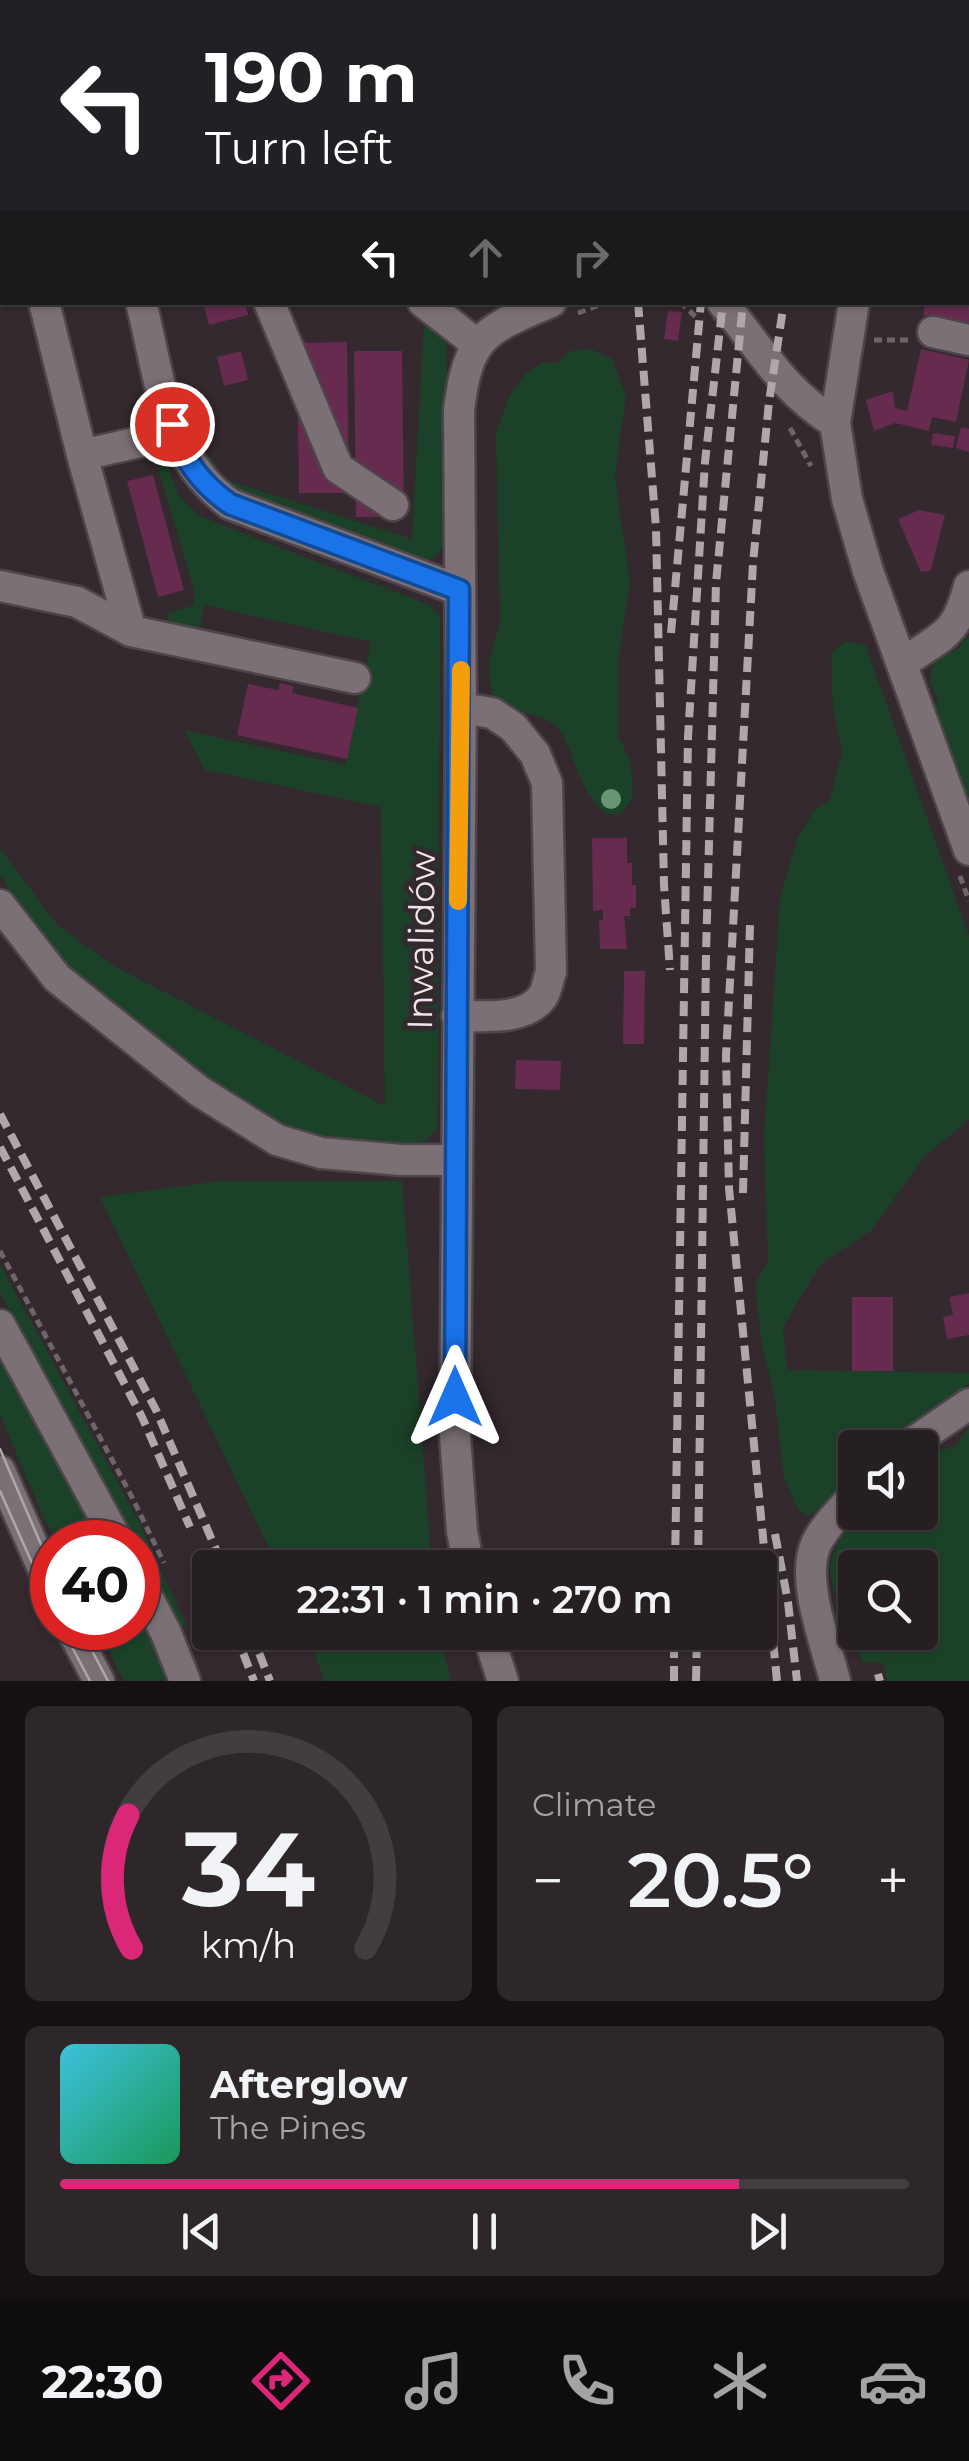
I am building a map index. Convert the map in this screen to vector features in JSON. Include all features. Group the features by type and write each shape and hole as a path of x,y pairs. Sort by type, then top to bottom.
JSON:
{"street":[{"path":"45,305 130,631"},
{"path":"142,305 175,434 192,469 208,488 230,504 459,590"},
{"path":"269,305 338,468 393,505"},
{"path":"431,305 488,324 543,305"},
{"path":"724,305 783,382 806,405 834,422"},
{"path":"854,305 834,422 846,499 969,850"},
{"name":"Inwalidów","path":"466,1550 454,1436 461,708 459,410 466,364 488,324"},
{"path":"933,332 969,340"},
{"path":"82,455 175,434"},
{"path":"0,586 78,602 130,631 355,678"},
{"path":"902,664 952,631 969,586"},
{"path":"457,1016 501,1016 526,1010 542,997 551,972 546,784 535,754 513,727 492,713 461,708"},
{"path":"0,905 57,978 199,1092 264,1133 320,1153 456,1160"},
{"path":"0,1325 106,1520"},
{"path":"931,1430 969,1404"},
{"path":"0,1471 30,1540"},
{"path":"835,1681 808,1571 816,1545 838,1514"},
{"path":"160,1621 186,1681"},
{"path":"83,1650 99,1681"},
{"path":"493,1650 502,1681"}],"green space":[{"path":"424,320 443,334 447,350 448,536 439,553 424,564 237,495 207,466 211,456 223,479 412,539"},
{"path":"591,349 612,359 626,395 615,477 630,582 618,662 618,735 631,764 633,798 621,814 605,814 592,798 568,745 554,725 544,718 508,712 493,697 490,681 489,661 500,623 496,433 510,395 524,375 542,363 557,363 570,351"},
{"path":"156,461 167,464 179,496 201,517 429,605 440,616 438,1127 426,1141 407,1146 339,1145 283,1127 212,1082 89,985 25,917 0,875 0,848 57,925 114,966 385,1106 381,807 205,770 184,730 345,765 371,642 204,605 199,629 170,624 167,613 194,605 194,590"},
{"path":"969,635 969,803 933,705 938,702 930,681 932,663 958,648"},
{"path":"845,642 865,644 969,936 969,1119 922,1159 873,1229 821,1264 783,1327 787,1370 969,1373 969,1384 900,1430 838,1430 838,1489 809,1516 798,1510 784,1476 755,1284 768,1260 764,1139 780,898 797,839 814,810 830,800 842,752 833,707 831,653"},
{"path":"220,1181 402,1181 431,1550 270,1550 100,1197"},
{"path":"0,1264 138,1520 122,1520 0,1292"},
{"path":"0,1355 89,1520 45,1520 0,1414"},
{"path":"969,1427 969,1681 887,1681 882,1662 862,1662 857,1650 938,1650 938,1550 838,1550 838,1601 831,1562 846,1530 938,1530 938,1450 955,1446"},
{"path":"160,1568 186,1625 182,1627 160,1588"},
{"path":"108,1650 155,1650 169,1681 124,1681"},
{"path":"314,1650 443,1650 451,1681 324,1681"}],"building":[{"path":"204,305 246,305 248,315 209,325"},
{"path":"925,305 969,305 969,325 923,315"},
{"path":"668,311 682,312 678,341 664,339"},
{"path":"347,342 349,493 299,493 297,343"},
{"path":"921,349 969,360 956,422 932,417 929,431 895,423 874,431 866,400 893,391 895,408 907,411"},
{"path":"241,351 248,380 224,386 217,357"},
{"path":"354,351 402,351 404,517 356,517"},
{"path":"961,427 969,429 969,452 956,448"},
{"path":"933,433 955,436 953,448 931,445"},
{"path":"153,475 184,590 158,597 127,481"},
{"path":"919,510 945,515 931,570 921,572 898,519"},
{"path":"280,683 294,686 292,693 358,708 347,759 237,735 248,684 278,690"},
{"path":"592,838 627,838 627,863 632,863 636,908 630,908 630,916 624,916 627,949 600,949 599,920 603,920 603,910 593,911"},
{"path":"624,971 645,971 644,1044 623,1044"},
{"path":"516,1060 561,1061 560,1090 515,1089"},
{"path":"969,1293 969,1335 947,1339 943,1317 953,1315 949,1297"},
{"path":"852,1297 893,1297 893,1371 852,1371"}],"tram line":[{"path":"0,1449 31,1520"},
{"path":"0,1491 30,1558"},
{"path":"74,1650 90,1681"},
{"path":"92,1650 108,1681"}],"railway":[{"path":"638,305 656,528 664,885 670,970"},
{"path":"671,633 701,305"},
{"path":"675,1550 688,737 705,462 723,305"},
{"path":"698,1550 706,954 716,583 743,305"},
{"path":"777,1681 729,1188 726,1055 753,563 769,402 784,305"},
{"path":"743,1193 750,923"},
{"path":"0,1114 156,1410 216,1550"},
{"path":"0,1147 142,1417 190,1527"},
{"path":"775,1534 797,1681"},
{"path":"242,1650 254,1681"},
{"path":"258,1650 270,1681"},
{"path":"674,1650 674,1681"},
{"path":"696,1681 697,1650"},
{"path":"878,1674 880,1681"}],"slow traffic":[{"path":"458,901 461,670"}],"route":[{"path":"172,424 192,469 208,488 230,504 459,590 455,1397"}]}
